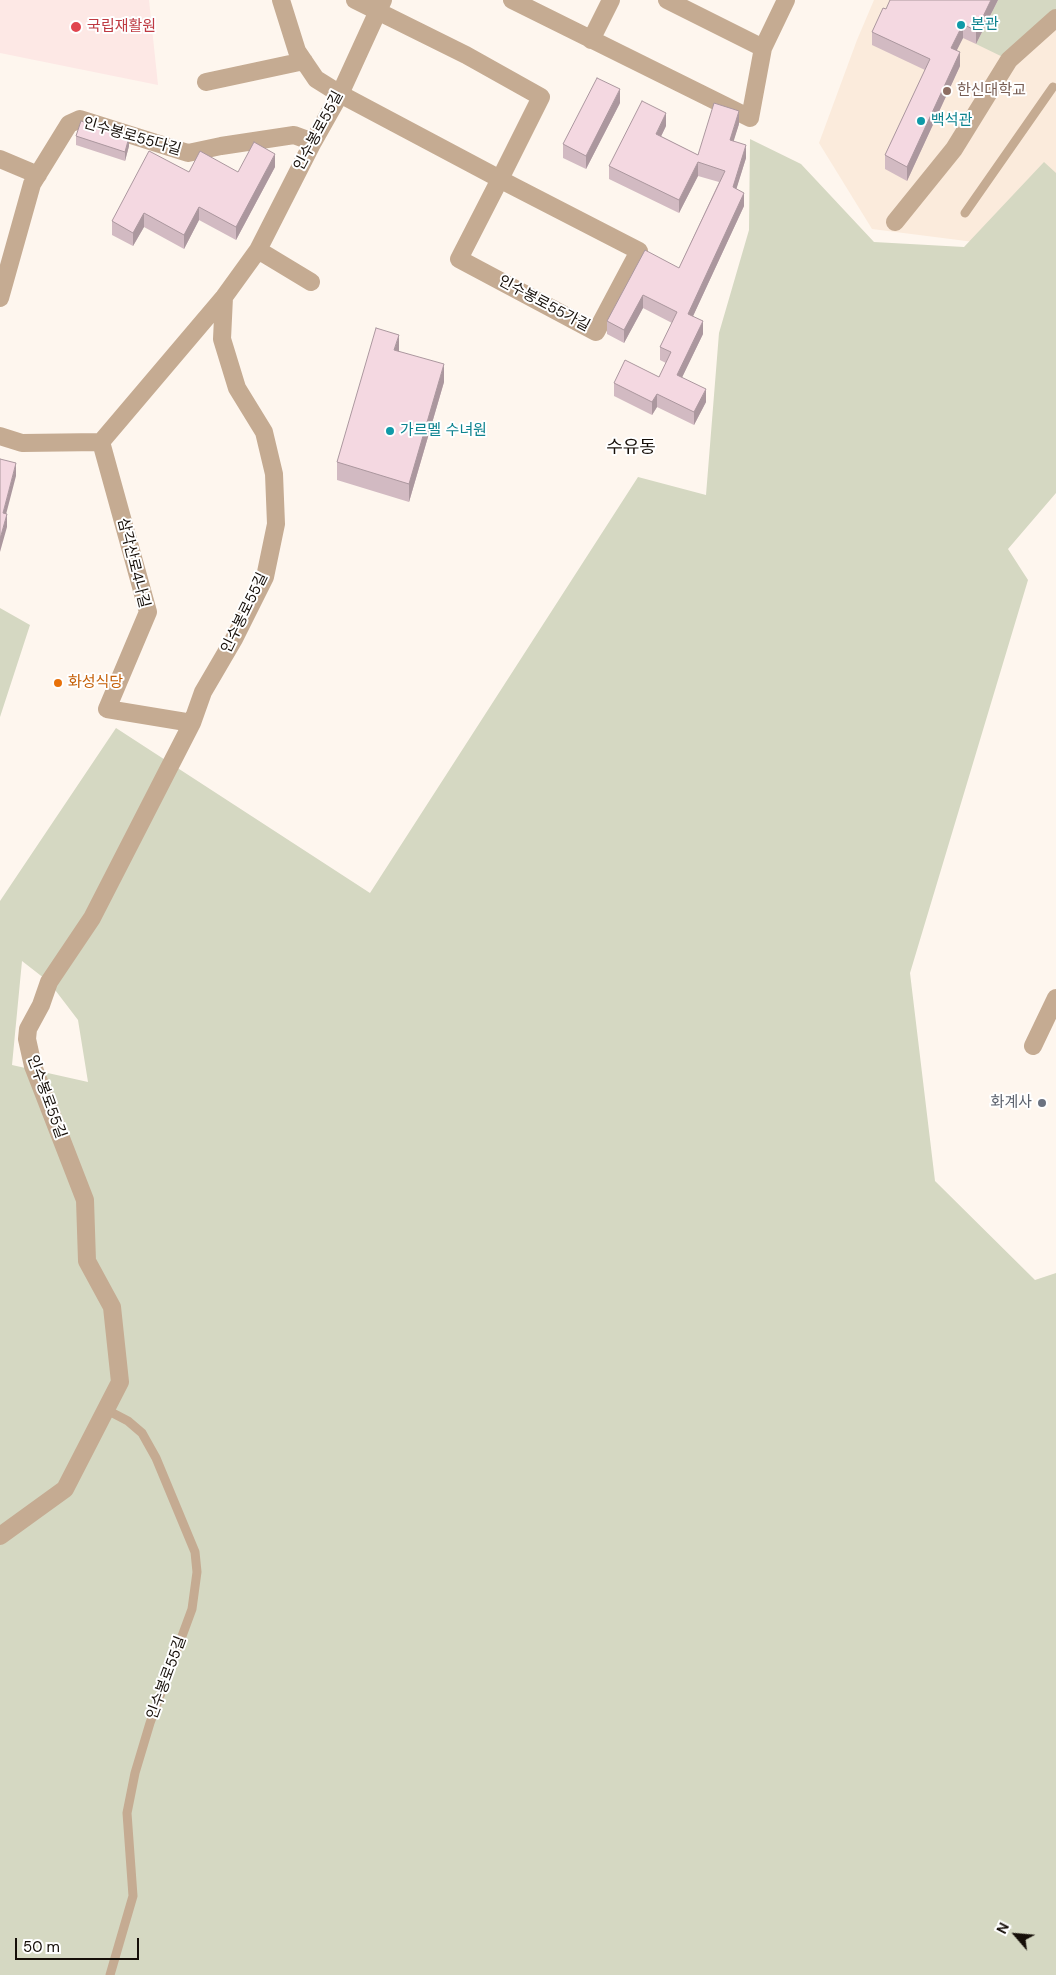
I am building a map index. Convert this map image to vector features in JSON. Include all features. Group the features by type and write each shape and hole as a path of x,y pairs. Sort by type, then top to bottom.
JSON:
{"street":[{"name":"인수봉로55가길","path":"281,0 297,50 316,79 340,94 500,179 639,251 596,332 458,259 500,179 541,97 381,5"},
{"path":"355,0 381,5"},
{"path":"512,0 750,118 763,48 786,0"},
{"path":"591,40 611,0"},
{"path":"667,0 763,48"},
{"name":"인수봉로55길","path":"0,1536 65,1488 120,1382 112,1307 87,1261 85,1200 33,1066 27,1039 28,1030 41,1005 49,982 92,918 192,723 203,692 234,639 266,576 276,524 274,474 264,432 236,388 222,339 224,297 258,250 313,142 340,94 381,5"},
{"path":"895,222 954,149 1009,60 1056,18"},
{"path":"206,82 304,61"},
{"name":"인수봉로55다길","path":"0,298 32,184 69,124 80,120 188,153 294,135 313,142"},
{"path":"0,159 38,176"},
{"path":"258,250 311,282"},
{"path":"0,436 22,443 101,442 224,297"},
{"name":"삼각산로4나길","path":"101,442 148,612 107,709 192,723"},
{"path":"1034,1046 1056,998"}],"lane":[{"path":"965,213 1053,87"},
{"name":"인수봉로55길","path":"105,1409 128,1421 142,1433 156,1458 195,1552 197,1572 192,1609 150,1723 135,1773 127,1814 133,1896 110,1975"}],"shaded area":[{"name":"국립재활원","path":"0,0 149,0 158,85 0,53"},
{"name":"한신대학교","path":"874,0 1056,0 1056,191 974,242 872,229 819,143 857,40"}],"green space":[{"path":"998,0 1056,0 1056,18 1009,60 976,44"},
{"path":"750,139 801,164 874,242 964,247 1044,162 1056,173 1056,493 1008,549 1028,580 910,973 935,1181 1035,1280 1056,1273 1056,1975 0,1975 0,901 116,728 370,893 638,477 706,495 719,333 749,230","holes":["22,961 49,982 78,1020 88,1082 12,1065"]},
{"path":"0,608 30,625 0,717"}],"building":[{"path":"890,0 991,0 976,31 963,24 951,48 960,52 907,167 885,155 930,59 872,32 883,8 886,9"},
{"path":"597,78 620,89 586,156 563,144"},
{"path":"642,101 666,113 656,134 698,155 714,103 739,111 730,140 746,145 733,187 744,193 688,314 703,321 677,375 706,389 694,412 657,394 652,402 614,383 625,360 659,377 671,352 660,347 677,312 643,295 624,330 607,321 645,250 679,268 725,171 698,162 679,200 609,166"},
{"path":"81,121 129,137 125,152 76,136"},
{"path":"254,142 275,154 236,227 199,207 184,235 144,213 133,233 112,221 149,151 189,172 200,151 238,172"},
{"name":"가르멜 수녀원","path":"376,328 399,335 394,350 444,364 409,484 337,462"},
{"path":"0,459 16,463 3,513 7,514 0,539"}],"place":[{"name":"본관","path":"961,25"},
{"name":"국립재활원","path":"76,27"},
{"name":"한신대학교","path":"947,91"},
{"name":"백석관","path":"921,121"},
{"name":"가르멜 수녀원","path":"390,431"},
{"name":"화성식당","path":"58,683"},
{"name":"화계사","path":"1042,1103"}],"district":[{"name":"수유동","path":"631,448"}]}
